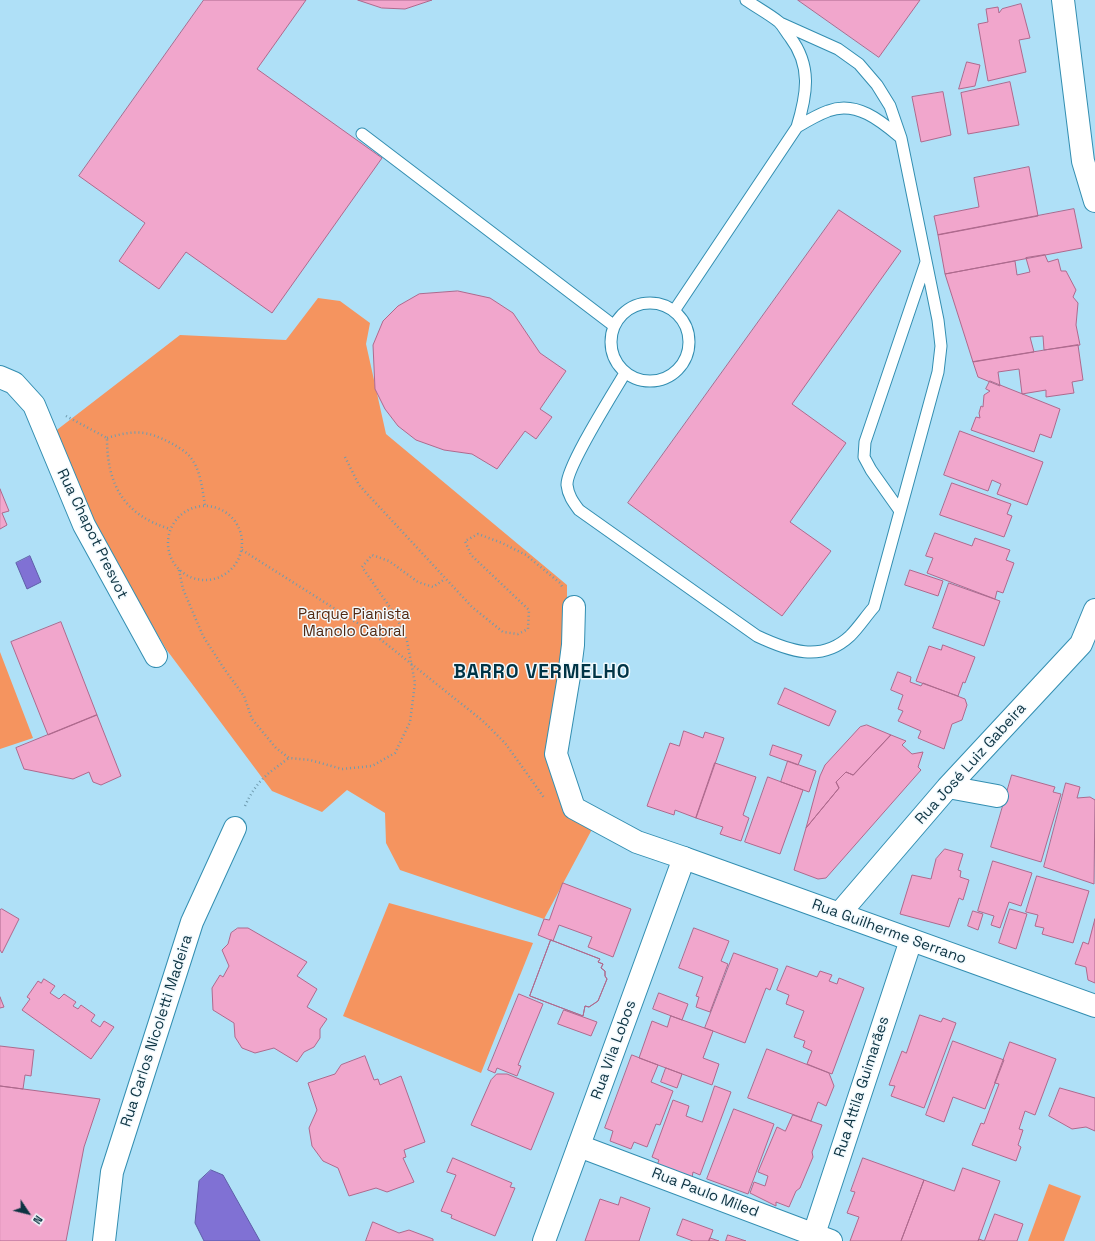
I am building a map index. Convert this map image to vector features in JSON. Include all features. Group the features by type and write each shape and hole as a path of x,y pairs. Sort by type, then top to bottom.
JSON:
{"street":[{"path":"1063,0 1083,161 1095,201"},
{"name":"Rua Chapot Presvot","path":"0,377 14,383 34,405 84,525 156,656"},
{"name":"Rua Guilherme Serrano","path":"574,607 573,645 556,754 574,808 637,842 1095,1006"},
{"name":"Rua José Luiz Gabeira","path":"839,914 948,787 1081,644 1095,610"},
{"path":"948,787 997,796"},
{"name":"Rua Carlos Nicoletti Madeira","path":"104,1241 114,1164 192,922 235,828"},
{"name":"Rua Vila Lobos","path":"544,1241 684,858"},
{"name":"Rua Attila Guimarães","path":"823,1238 911,940"},
{"name":"Rua Paulo Miled","path":"579,1146 823,1238"}],"lane":[{"path":"625,373 573,465 567,484 571,498 579,510 757,636 776,644 803,652 827,651 850,636 874,607 938,372 941,346 938,320 901,138 890,106 877,85 859,64 838,49 780,22 746,0"},
{"path":"674,310 797,127 806,88 805,70 799,49 780,22"},
{"path":"797,127 829,110 844,108 877,118 901,138"},
{"path":"362,134 614,325"},
{"path":"900,511 871,470 864,457 865,442 926,261"},
{"path":"640,303 658,303 674,310 684,322 689,337 688,352 681,366 669,376 654,381 638,380 625,373 616,363 611,351 610,338 614,325 625,311 640,303"}],"path":[{"path":"34,405 52,408 107,438 138,431 155,435 177,446 191,457 199,474 205,505"},
{"path":"107,438 107,451 113,480 120,496 136,513 154,524 170,529"},
{"path":"345,457 359,485 472,607 503,632 518,634 528,629 529,610 471,555 465,541 478,534 502,543 526,555 560,583 574,607"},
{"path":"179,570 196,580 216,579 233,568 242,550 240,528 226,511 205,505 184,512 170,529 168,551 179,570 183,589 203,636 244,696 252,719 276,748 289,758 310,760 342,769 372,766 395,753 410,722 416,683 407,641 396,616 362,567 372,556 389,561 418,582 433,586 445,579"},
{"path":"242,550 370,631 483,721 499,738 546,801"},
{"path":"235,828 254,788 264,776 289,758"}],"green space":[{"name":"Parque Pianista Manolo Cabral","path":"318,298 340,301 370,323 366,344 386,434 567,585 567,781 597,820 544,919 400,870 386,843 385,813 347,790 322,812 272,791 166,649 111,554 49,436 180,335 286,340"},
{"path":"0,652 33,738 0,749"},
{"path":"389,903 533,943 481,1073 343,1016"},
{"path":"1049,1184 1081,1196 1064,1241 1028,1241"}],"shaded area":[{"path":"30,556 41,582 27,589 16,563"},
{"path":"211,1170 223,1175 260,1241 204,1241 195,1223 199,1181"}],"building":[{"path":"204,0 306,0 257,69 382,158 272,313 186,252 159,289 119,261 145,223 79,176"},
{"path":"358,0 432,0 405,9 382,8"},
{"path":"798,0 920,0 879,57"},
{"path":"1021,4 1030,38 1019,40 1026,72 988,81 978,24 988,22 986,9 998,7 999,13 1002,9"},
{"path":"967,62 980,65 975,86 959,89"},
{"path":"1010,82 1019,125 968,134 961,93"},
{"path":"943,92 951,135 921,142 912,97"},
{"path":"1029,167 1038,216 938,235 934,216 979,207 974,178"},
{"path":"1074,209 1082,248 945,274 938,235"},
{"path":"839,210 901,251 792,404 846,443 790,522 831,551 782,616 628,503"},
{"path":"1045,255 1048,262 1058,259 1061,271 1066,271 1076,290 1073,297 1078,303 1076,325 1080,345 1044,350 1043,336 1030,337 1034,352 973,362 945,274 1015,261 1017,275 1030,272 1026,258"},
{"path":"458,291 490,298 513,313 540,353 566,371 540,409 552,417 536,439 525,431 497,469 472,454 444,450 416,440 398,426 385,409 375,389 373,345 383,321 398,306 419,294"},
{"path":"1078,345 1083,380 1072,382 1074,393 1046,397 1046,390 1022,394 1019,369 998,372 1000,386 978,377 973,362"},
{"path":"990,381 1060,409 1051,438 1040,434 1034,452 971,430 976,417 980,418 979,413 981,406 983,407 984,395 990,391 986,389"},
{"path":"960,431 1043,462 1027,505 997,494 1001,484 992,480 988,491 944,475"},
{"path":"952,483 1011,504 1007,514 1012,516 1004,537 940,515"},
{"path":"0,489 9,511 2,513 7,525 0,529"},
{"path":"935,533 972,546 975,538 1010,550 1006,560 1014,563 1003,593 997,591 995,599 927,573 933,558 926,556"},
{"path":"910,570 943,581 938,596 905,585"},
{"path":"949,583 1000,601 984,646 933,628"},
{"path":"61,622 97,715 48,735 11,642"},
{"path":"943,645 975,657 965,683 963,682 958,696 916,681 929,646 941,650"},
{"path":"898,672 911,677 910,682 921,686 923,683 965,699 967,705 962,720 952,724 944,749 918,738 921,731 898,721 903,711 898,709 903,695 891,690"},
{"path":"785,688 836,711 829,726 778,704"},
{"path":"97,715 121,776 101,785 93,782 89,772 73,779 24,769 16,748"},
{"path":"867,725 891,735 853,775 846,772 836,782 839,788 806,828 820,776 825,765 860,727"},
{"path":"684,731 703,738 705,732 724,738 696,818 675,810 674,815 647,806 670,743 679,746"},
{"path":"891,735 906,741 902,745 912,754 923,752 918,767 921,770 826,878 818,879 794,870 806,828 839,788 836,782 846,772 853,775"},
{"path":"773,745 802,755 798,765 770,755"},
{"path":"788,761 816,771 809,792 781,782"},
{"path":"715,763 756,777 743,815 749,818 741,841 720,834 723,827 696,818"},
{"path":"1012,775 1055,787 1053,792 1061,794 1041,862 991,847"},
{"path":"768,777 803,790 780,854 745,842"},
{"path":"1066,783 1080,787 1077,798 1090,797 1095,800 1094,884 1044,867"},
{"path":"945,849 963,854 958,870 961,871 960,877 969,880 963,900 959,898 949,927 900,914 912,875 931,879 936,859"},
{"path":"993,861 1032,873 1021,906 1009,902 1000,928 991,925 994,916 978,911"},
{"path":"1037,876 1089,891 1073,943 1042,934 1044,928 1035,926 1038,915 1026,912"},
{"path":"563,883 631,909 613,957 588,947 592,937 559,925 553,941 538,935 544,919 549,920"},
{"path":"2,909 19,919 2,953 0,950 0,910"},
{"path":"1010,909 1027,914 1016,949 999,943"},
{"path":"973,911 983,914 978,930 968,926"},
{"path":"1095,919 1095,983 1088,980 1086,967 1075,964 1083,942 1088,944"},
{"path":"238,928 248,928 307,962 297,976 317,989 307,1007 327,1019 320,1029 320,1038 314,1047 304,1052 297,1062 274,1048 255,1053 242,1048 235,1037 234,1023 213,1010 212,988 220,975 223,977 229,966 222,950 228,944 231,933"},
{"path":"694,928 729,941 721,961 728,964 710,1012 696,1007 699,997 696,996 703,977 679,968"},
{"path":"551,940 600,959 598,962 603,964 601,968 605,971 605,976 607,979 598,1001 589,1007 585,1006 583,1016 530,996"},
{"path":"551,940 600,959 598,962 603,964 601,968 605,971 605,976 607,979 598,1001 589,1007 585,1006 583,1016 530,996"},
{"path":"734,953 778,969 770,990 766,988 745,1043 705,1028"},
{"path":"787,966 817,977 820,971 832,975 829,981 837,984 839,978 864,988 832,1074 807,1064 812,1051 803,1047 805,1041 794,1037 804,1011 786,1004 789,995 777,990"},
{"path":"44,979 55,986 50,993 59,999 64,994 76,1002 73,1006 78,1009 81,1005 95,1015 91,1021 100,1027 104,1021 114,1027 91,1059 22,1010 30,999 27,997 38,981 41,983"},
{"path":"659,993 688,1004 682,1020 653,1009"},
{"path":"519,994 543,1004 518,1065 521,1066 517,1076 497,1068 495,1073 488,1070"},
{"path":"0,997 4,1007 0,1008"},
{"path":"564,1010 597,1022 591,1036 558,1024"},
{"path":"920,1015 941,1022 943,1018 956,1023 924,1108 891,1096 895,1086 889,1085 902,1051 906,1053"},
{"path":"671,1016 713,1031 703,1058 719,1064 712,1085 639,1058 652,1021 667,1027"},
{"path":"953,1041 1004,1060 985,1109 953,1097 944,1122 926,1115"},
{"path":"1010,1042 1056,1059 1035,1115 1025,1111 1019,1129 1023,1130 1018,1145 1021,1147 1016,1161 972,1145 981,1123 984,1124 999,1084 995,1083"},
{"path":"0,1046 34,1050 31,1076 25,1075 23,1089 0,1086"},
{"path":"767,1049 829,1073 834,1086 826,1106 818,1102 811,1121 748,1098"},
{"path":"632,1055 658,1065 651,1082 673,1091 660,1125 656,1124 647,1147 634,1142 631,1149 610,1141 613,1131 605,1128"},
{"path":"365,1056 374,1080 378,1079 380,1085 401,1076 425,1142 404,1150 406,1157 403,1158 414,1182 387,1192 376,1188 349,1196 338,1168 323,1161 312,1146 309,1128 317,1110 308,1083 335,1074 341,1065"},
{"path":"666,1068 682,1074 677,1088 661,1082"},
{"path":"497,1074 507,1074 554,1093 531,1150 471,1125 491,1080"},
{"path":"0,1086 100,1099 84,1147 66,1241 0,1241"},
{"path":"715,1086 731,1092 700,1175 693,1172 692,1178 657,1165 659,1160 652,1157 673,1100 689,1106 686,1116 702,1122"},
{"path":"1060,1088 1095,1098 1095,1131 1086,1127 1072,1129 1049,1116"},
{"path":"734,1109 774,1124 748,1194 707,1179"},
{"path":"793,1115 822,1125 812,1152 813,1157 800,1188 796,1191 789,1207 776,1202 776,1206 750,1193 754,1182 765,1186 768,1176 758,1172 777,1127 785,1131"},
{"path":"453,1158 512,1183 510,1187 515,1188 495,1236 451,1218 452,1215 441,1211 456,1175 447,1172"},
{"path":"863,1158 924,1180 901,1241 850,1241 859,1217 847,1213 855,1192 851,1191"},
{"path":"963,1168 1000,1181 978,1241 901,1241 924,1180 954,1191"},
{"path":"621,1197 650,1208 639,1241 585,1241 600,1199 618,1205"},
{"path":"995,1214 1023,1224 1017,1241 984,1241"},
{"path":"683,1219 713,1230 709,1241 693,1241 677,1235"},
{"path":"373,1222 399,1233 409,1230 433,1239 433,1241 366,1241"},
{"path":"728,1235 746,1241 726,1241"},
{"path":"710,1238 719,1241 709,1241"}],"district":[{"name":"BARRO VERMELHO","path":"542,673"}]}
